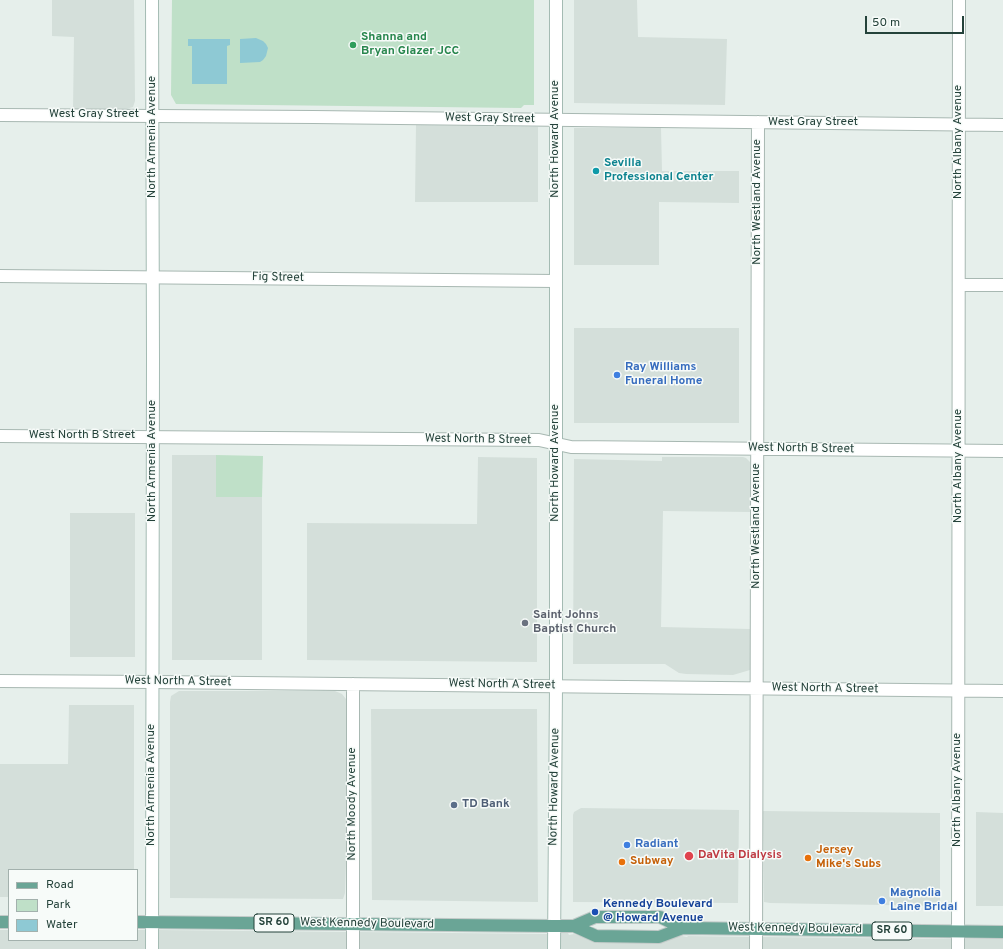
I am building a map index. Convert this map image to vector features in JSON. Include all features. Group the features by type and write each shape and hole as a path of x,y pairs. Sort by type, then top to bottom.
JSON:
{"main road":[{"name":"West Kennedy Boulevard","path":"138,922 574,926 594,917 660,917 683,928"},
{"name":"West Kennedy Boulevard","path":"574,926 596,936 659,937 683,928 1003,932"}],"street":[{"name":"North Armenia Avenue","path":"152,0 152,949"},
{"name":"North Howard Avenue","path":"554,949 556,686 556,0"},
{"name":"North Albany Avenue","path":"958,949 959,0"},
{"name":"West Gray Street","path":"0,115 1003,125"},
{"name":"North Westland Avenue","path":"756,949 758,122"},
{"name":"Fig Street","path":"0,276 556,281"},
{"path":"959,285 1003,285"},
{"name":"West North B Street","path":"0,436 539,440 571,447 1003,451"},
{"name":"West North A Street","path":"0,681 1003,691"},
{"name":"North Moody Avenue","path":"353,684 353,949"}],"shaded area":[{"path":"52,0 134,0 135,101 133,107 126,109 73,110 74,37 52,36"},
{"path":"574,0 637,0 638,37 727,39 725,105 574,103"},
{"path":"416,125 538,127 538,202 415,202"},
{"path":"574,128 661,128 662,171 739,171 739,203 659,202 659,265 574,265"},
{"path":"574,328 739,328 739,423 574,423"},
{"path":"172,455 216,455 216,497 262,497 262,660 172,660"},
{"path":"478,457 537,458 537,662 307,660 307,523 477,524"},
{"path":"662,457 743,457 750,462 750,512 663,511 661,627 750,629 750,670 733,675 686,674 679,673 665,664 573,664 574,459 662,461"},
{"path":"70,513 135,513 135,657 70,657"},
{"path":"179,691 335,691 342,694 346,699 349,772 345,893 343,899 170,898 170,702 171,696"},
{"path":"69,705 134,705 134,869 8,869 8,897 0,897 0,764 68,764"},
{"name":"TD Bank","path":"371,709 537,709 538,902 372,900"},
{"path":"581,808 739,810 738,903 573,902 573,815 574,812"},
{"path":"763,811 940,813 940,906 764,902"},
{"path":"976,812 1003,813 1003,906 976,906"},
{"path":"0,930 8,930 8,941 138,941 138,930 145,930 145,949 0,949"},
{"path":"159,930 347,932 347,949 159,949"},
{"path":"360,932 547,934 547,949 360,949"},
{"path":"561,933 568,933 569,935 574,934 597,941 659,941 682,936 749,937 749,949 561,949"},
{"path":"762,937 951,939 951,949 762,949"},
{"path":"965,939 1003,939 1003,949 965,949"}],"green space":[{"name":"Shanna and Bryan Glazer JCC","path":"172,0 534,0 534,105 524,105 521,108 176,104 171,95"},
{"path":"216,455 263,456 262,497 216,497"}],"water":[{"path":"256,38 266,44 268,48 266,56 260,62 240,63 240,39"},
{"path":"188,39 230,39 230,45 227,46 227,84 192,84 192,46 188,46"}],"place":[{"name":"Shanna and Bryan Glazer JCC","path":"353,45"},
{"name":"Sevilla Professional Center","path":"596,171"},
{"name":"Ray Williams Funeral Home","path":"617,375"},
{"name":"Saint Johns Baptist Church","path":"525,623"},
{"name":"TD Bank","path":"454,805"},
{"name":"Radiant","path":"627,845"},
{"name":"DaVita Dialysis","path":"689,856"},
{"name":"Jersey Mike's Subs","path":"808,858"},
{"name":"Subway","path":"622,862"},
{"name":"Magnolia Laine Bridal","path":"882,901"},
{"name":"Kennedy Boulevard @ Howard Avenue","path":"595,912"}]}
